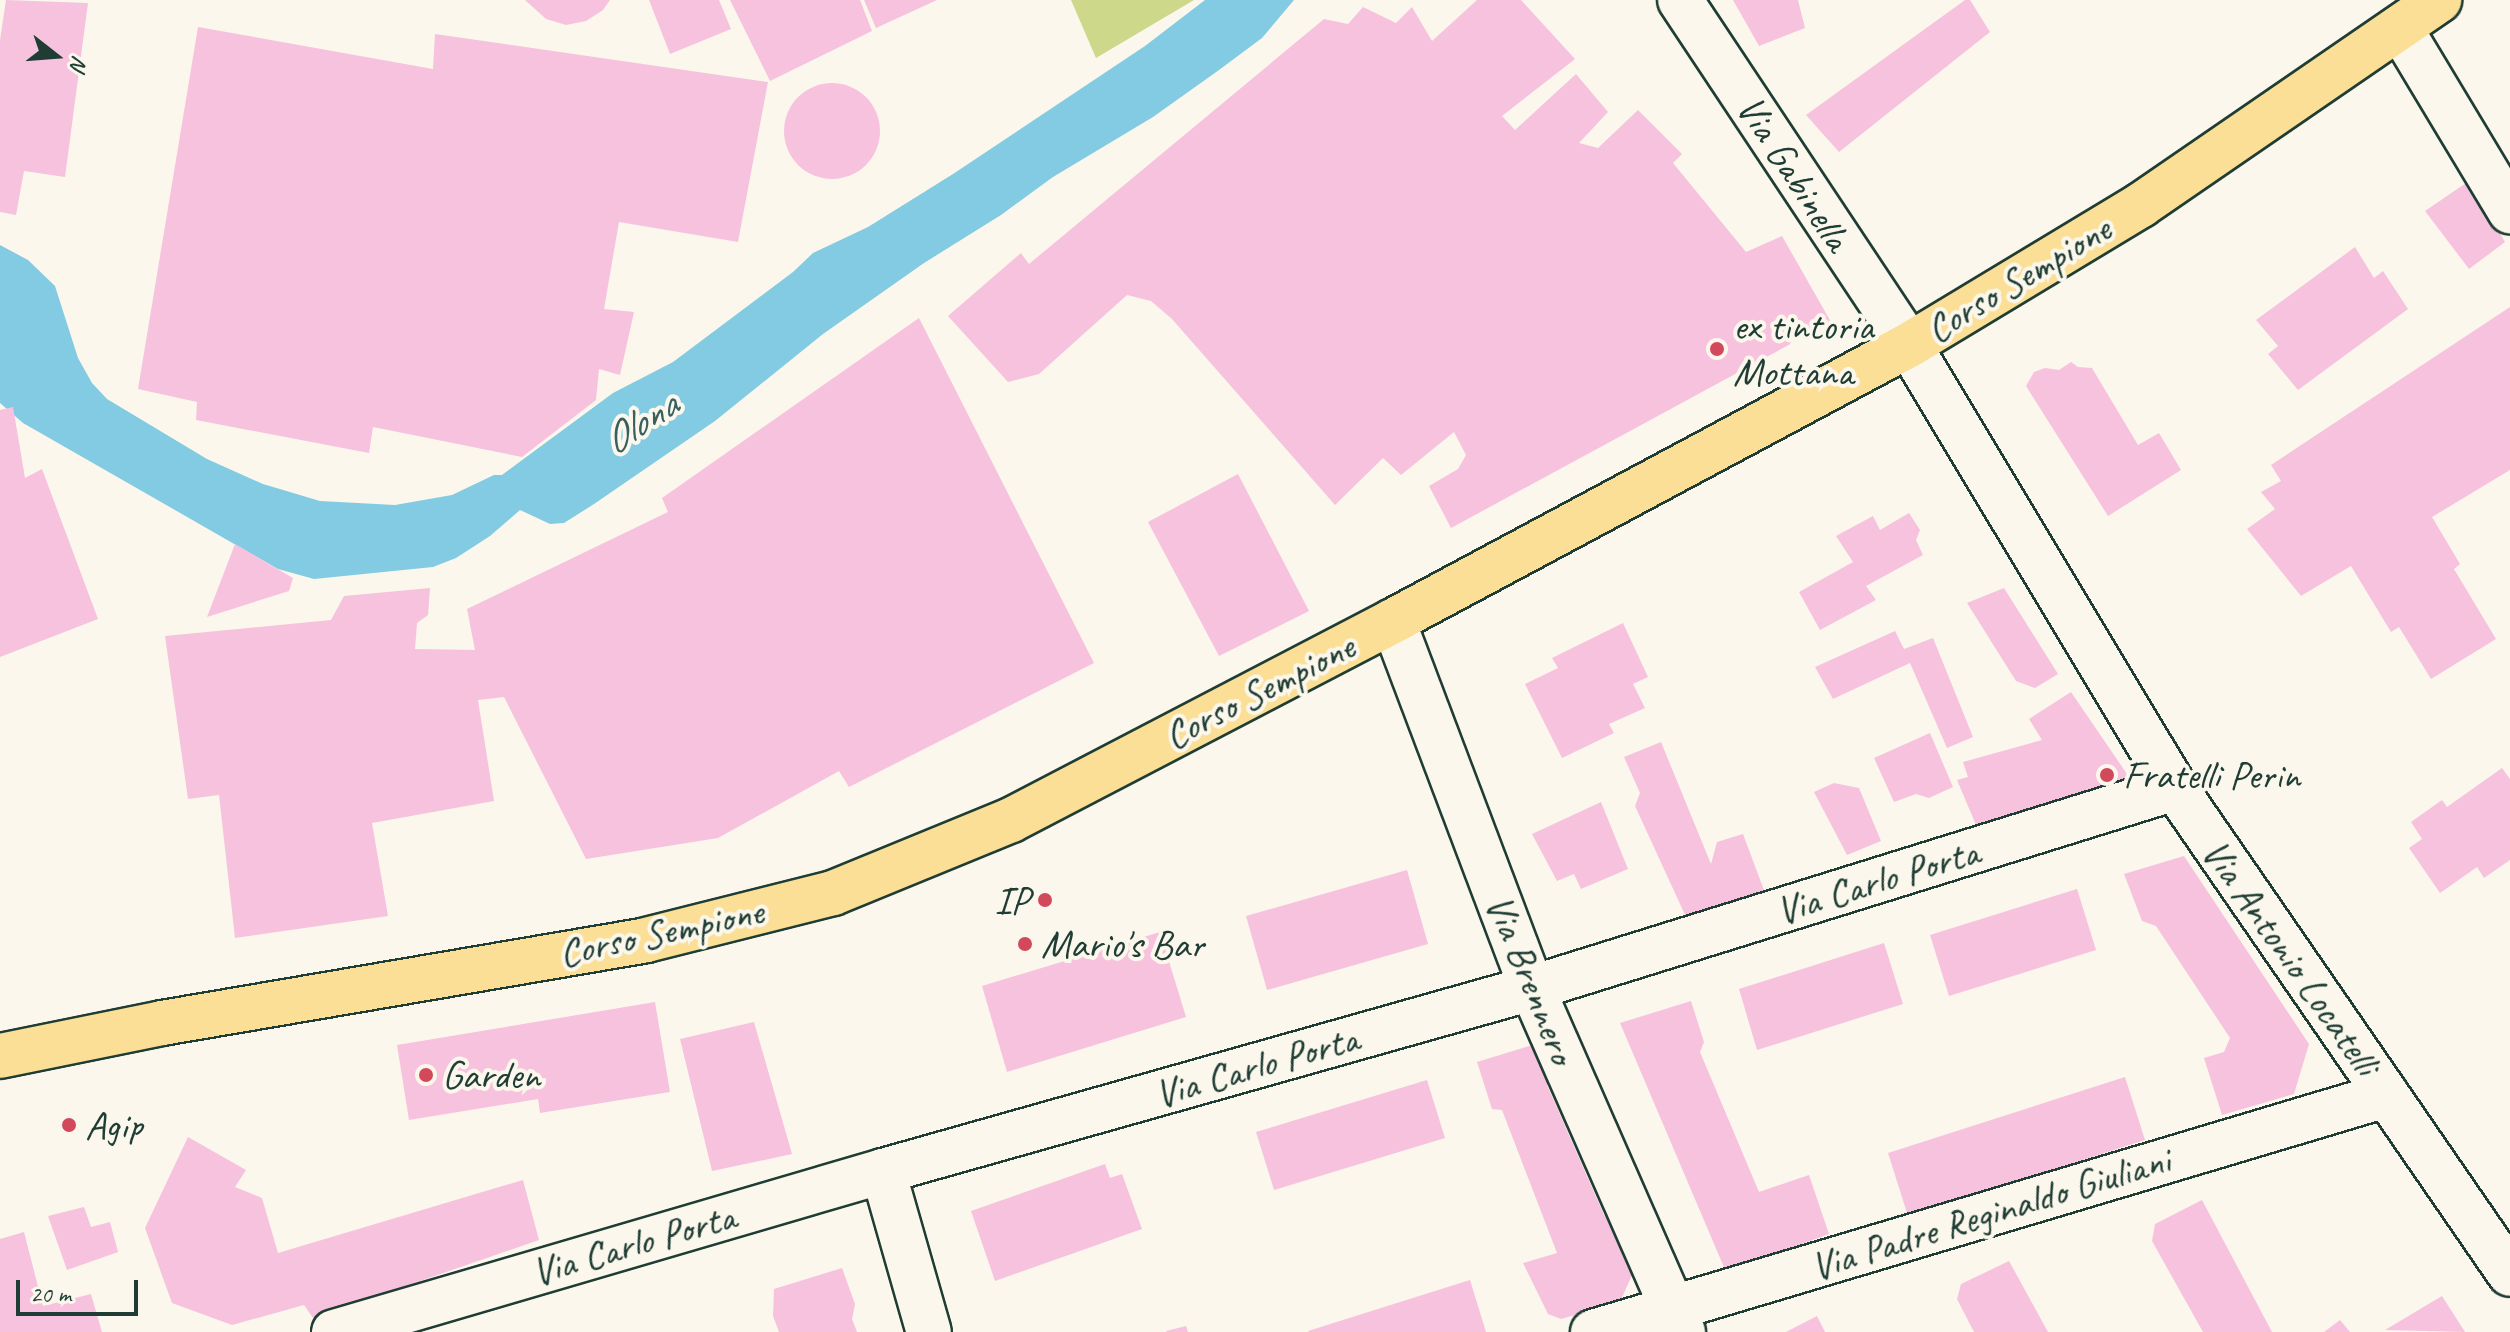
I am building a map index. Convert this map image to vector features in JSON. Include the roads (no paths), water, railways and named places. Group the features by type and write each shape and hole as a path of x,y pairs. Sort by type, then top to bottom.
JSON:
{"main road":[{"name":"Corso Sempione","path":"0,1056 177,1020 646,940 833,893 1011,820 1393,621 1909,345 2141,205 2439,0"}],"street":[{"name":"Via Gabinella","path":"1680,0 1909,345"},
{"path":"2400,28 2510,211"},
{"name":"Via Antonio Locatelli","path":"1909,345 2175,788 2510,1274"},
{"name":"Via Brennero","path":"1393,621 1532,988 1676,1321"},
{"name":"Via Carlo Porta","path":"334,1332 883,1171 1532,988 2175,788"},
{"name":"Via Padre Reginaldo Giuliani","path":"1593,1332 1676,1321 2386,1095"},
{"path":"883,1171 929,1332"}],"water":[{"name":"Olona","path":"1205,0 1294,0 1262,38 1219,70 1153,117 1053,177 1001,215 924,263 823,334 715,421 594,504 564,523 550,524 520,510 490,536 456,558 433,567 314,579 278,569 23,423 0,403 0,245 28,260 55,286 78,358 92,383 107,399 207,459 263,484 320,501 395,505 452,495 494,475 502,475 613,393 673,362 793,272 813,253 868,227 953,174 1145,46"}],"place":[{"name":"ex tintoria Mottana","path":"1717,349"},
{"name":"Fratelli Perin","path":"2107,775"},
{"name":"IP","path":"1045,900"},
{"name":"Mario's Bar","path":"1025,944"},
{"name":"Garden","path":"426,1075"},
{"name":"Agip","path":"69,1125"}]}
